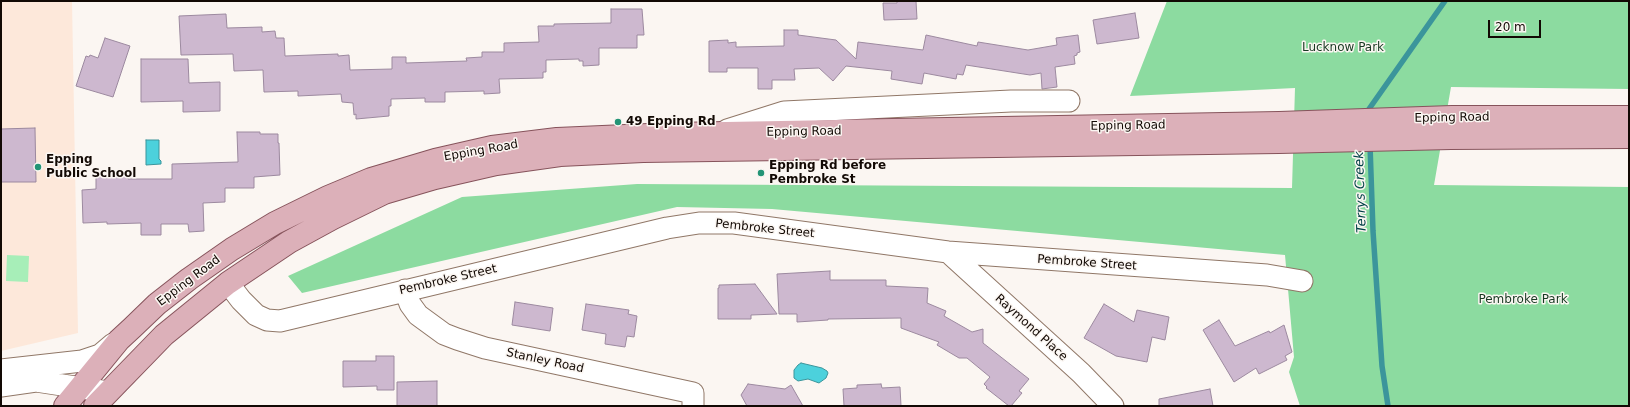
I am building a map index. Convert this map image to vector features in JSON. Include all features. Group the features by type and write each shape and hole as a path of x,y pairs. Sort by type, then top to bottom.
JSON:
{"main road":[{"name":"Epping Road","path":"102,399 164,335 228,283 289,242 333,218 384,194 466,170 529,158 560,155 650,151 1451,128 1629,117"},
{"name":"Epping Road","path":"1451,128 1629,136"},
{"name":"Epping Road","path":"65,406 119,340 157,304 189,279 232,249 275,223 328,197 371,179 434,160 499,146 557,139 671,134 1279,132"}],"street":[{"path":"715,134 784,112 1011,100 1069,101"},
{"name":"Pembroke Street","path":"228,283 241,300 256,315 267,320 280,321 667,228 699,223 734,223 948,252 1267,275 1302,281"},
{"name":"Raymond Place","path":"948,252 1081,373 1113,406"},
{"name":"Stanley Road","path":"405,290 410,304 418,315 444,334 457,340 485,348 693,393 693,406"},
{"path":"1,370 82,361 100,355 119,340"},
{"path":"1,386 36,380 79,388 102,399"}],"shaded area":[{"name":"Epping Public School","path":"1,1 72,1 78,333 1,351"}],"green space":[{"path":"1167,1 1629,1 1629,89 1451,87 1434,185 1629,187 1629,406 1300,406 1289,372 1294,357 1285,255 772,209 677,207 302,293 288,276 462,197 637,184 1292,188 1295,88 1130,96"},
{"path":"7,255 29,256 28,282 6,281"}],"water":[{"path":"146,140 159,140 159,159 161,164 146,165"},
{"path":"801,363 822,368 827,371 828,373 826,378 819,383 808,379 798,381 794,378 794,370"}],"building":[{"path":"897,1 916,1 917,19 884,20 883,3 897,3"},
{"path":"611,9 642,9 644,35 637,35 637,48 599,48 599,65 583,66 583,61 579,61 579,59 546,60 546,72 543,72 543,78 499,79 500,93 484,94 484,91 445,92 445,102 425,102 425,98 391,99 389,116 356,119 356,114 354,115 353,103 342,102 341,94 298,96 298,91 264,92 263,70 234,71 233,54 181,55 179,16 226,14 227,28 262,27 262,32 275,31 276,38 284,38 285,56 349,55 350,70 392,69 392,57 406,57 406,63 467,61 466,58 482,57 482,52 504,52 504,43 539,42 538,26 554,26 554,24 611,23"},
{"path":"1135,13 1139,38 1097,44 1093,20"},
{"path":"784,30 798,30 798,35 836,40 856,59 858,42 923,50 926,35 977,46 978,42 1028,50 1057,45 1056,38 1078,35 1080,52 1074,56 1075,64 1055,67 1057,87 1042,89 1041,73 1030,75 966,65 963,75 957,74 956,79 924,73 922,84 891,79 892,71 846,66 833,81 819,68 794,69 795,80 772,80 772,89 758,89 758,68 727,68 727,72 709,72 709,41 728,40 728,43 736,42 736,47 784,46"},
{"path":"105,38 130,46 113,97 76,86 86,56 89,57 90,55 98,58"},
{"path":"141,59 188,59 189,83 220,82 220,111 183,112 183,101 141,102"},
{"path":"35,128 36,182 1,182 1,129"},
{"path":"237,132 278,134 280,175 254,177 254,188 225,188 225,202 203,203 204,231 189,232 188,224 161,224 161,235 141,235 141,223 83,223 82,190 96,189 96,175 128,174 128,179 172,179 172,164 238,162"},
{"path":"830,271 830,280 886,280 886,286 928,288 927,303 946,311 944,316 972,332 983,329 983,343 1029,379 1019,391 1022,393 1011,406 1009,406 986,388 987,387 984,384 990,377 967,358 959,358 937,345 939,342 901,328 901,318 828,319 797,322 797,314 779,314 777,274"},
{"path":"755,284 777,314 751,315 751,319 718,319 719,285"},
{"path":"515,302 553,308 550,331 512,325"},
{"path":"586,304 629,310 628,314 637,316 634,337 627,336 625,347 605,344 606,334 582,330"},
{"path":"1104,304 1134,322 1137,310 1169,317 1165,340 1152,337 1147,362 1116,356 1084,338"},
{"path":"1219,320 1235,346 1269,331 1270,333 1284,325 1292,352 1285,356 1287,360 1259,374 1256,368 1234,382 1203,330"},
{"path":"376,356 394,356 394,390 377,390 377,386 343,387 343,361 376,361"},
{"path":"437,381 437,406 397,406 397,382"},
{"path":"748,384 785,389 791,385 803,406 747,406 741,395"},
{"path":"881,384 882,388 900,387 901,406 844,406 843,389 857,388 857,385"},
{"path":"1210,389 1213,406 1159,406 1159,399"}],"waterway":[{"name":"Terrys Creek","path":"1369,117 1369,109 1445,1"},
{"name":"Terrys Creek","path":"1370,145 1373,231 1382,366 1388,406"}],"place":[{"name":"49 Epping Rd","path":"618,122"},
{"name":"Epping Public School","path":"38,167"},
{"name":"Epping Rd before Pembroke St","path":"761,173"}],"park label":[{"name":"Lucknow Park","path":"1343,48"},
{"name":"Pembroke Park","path":"1523,300"}]}
